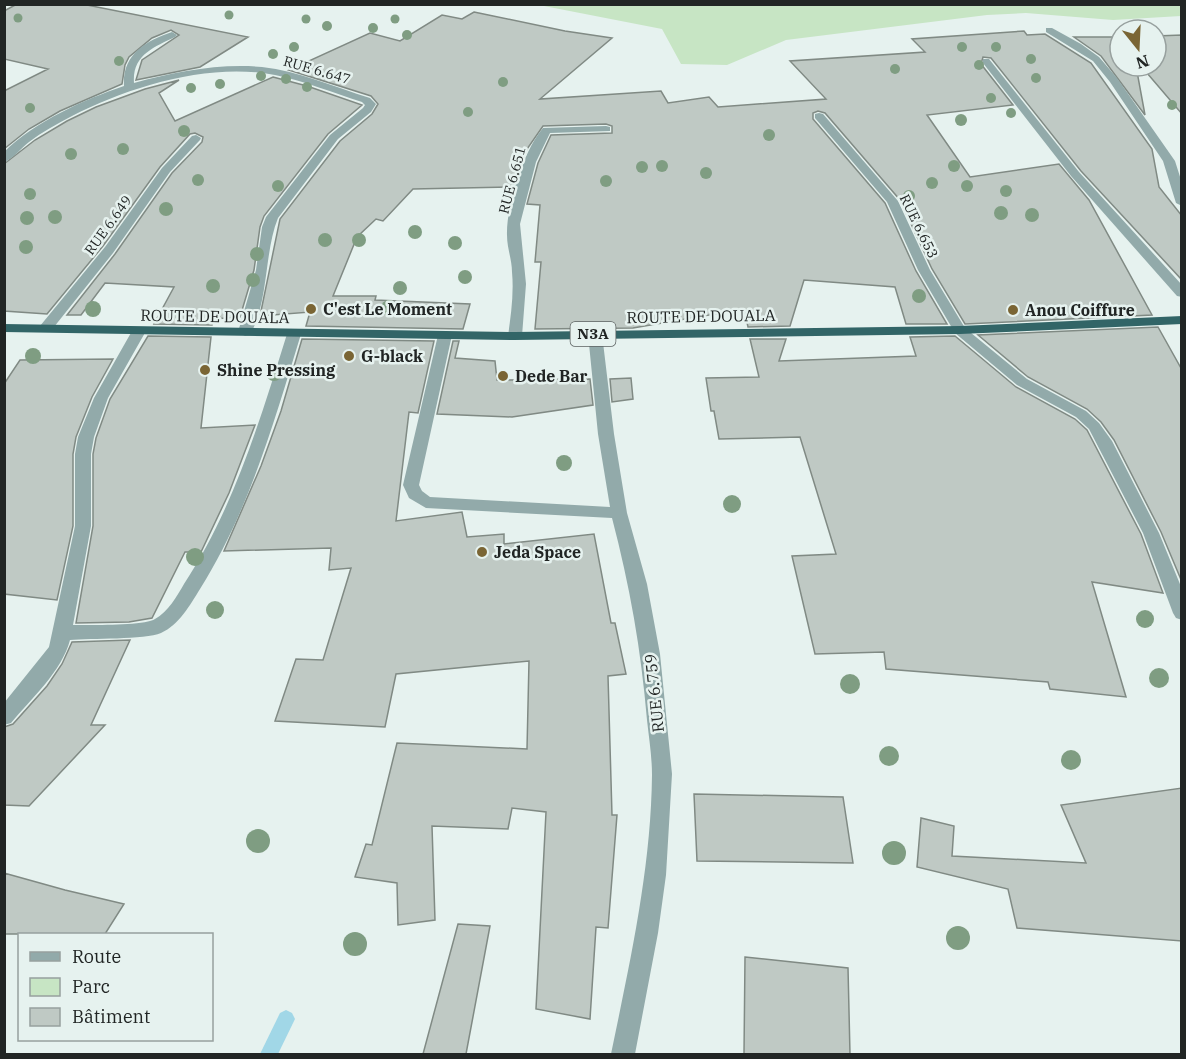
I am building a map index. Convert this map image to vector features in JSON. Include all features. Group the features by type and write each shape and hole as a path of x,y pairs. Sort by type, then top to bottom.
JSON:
{"highway":[{"name":"ROUTE DE DOUALA","path":"4,328 516,336 960,330 1182,320"}],"street":[{"path":"1049,30 1096,59 1114,80 1169,161 1182,203"},
{"path":"129,87 128,64 134,57 172,35"},
{"path":"986,61 1075,174 1182,293"},
{"name":"RUE 6.647","path":"4,159 11,150 39,130 129,87 203,74 260,70 278,73 366,100 371,104 368,110 334,137 272,217 268,227 262,270 245,333"},
{"name":"RUE 6.653","path":"819,116 892,201 924,270 960,330 1022,382 1080,414 1094,426 1151,533 1182,613"},
{"name":"RUE 6.651","path":"516,336 519,275 513,234 520,193 535,147 541,134 547,130 606,129"},
{"name":"RUE 6.649","path":"45,329 109,250 166,170 196,138"},
{"path":"4,717 35,681 58,649 83,526 83,454 87,437 97,407 139,331"},
{"path":"62,633 155,628 167,623 200,576 224,534 254,458 294,333"},
{"name":"RUE 6.759","path":"595,334 606,434 619,513 638,584 651,654 662,774 655,875 647,933 623,1054"},
{"path":"445,335 411,484 415,494 426,502 619,513"}],"green space":[{"path":"1181,4 1181,16 1108,20 1026,13 987,15 786,40 727,65 681,64 662,29 544,6 503,5"}],"building":[{"path":"17,4 82,4 248,37 200,67 136,80 142,60 179,35 171,30 152,38 129,57 125,65 122,84 60,111 29,129 4,149 4,91 48,69 4,59 4,11"},
{"path":"474,12 565,31 612,38 540,99 661,91 668,103 709,97 718,107 826,99 790,61 925,52 912,39 1024,31 1027,35 1045,34 1091,63 1152,149 1159,187 1182,216 1182,280 1081,171 991,58 983,57 981,64 1013,105 927,115 970,177 1059,164 1089,200 1152,315 965,324 932,269 900,200 825,113 818,111 813,113 813,119 885,203 916,271 947,324 906,324 895,287 804,280 790,326 748,327 744,309 633,328 535,329 541,262 535,262 540,205 527,204 538,163 551,135 612,133 612,126 606,124 543,126 527,149 513,187 413,189 383,221 376,219 357,237 333,296 376,296 375,300 470,304 463,329 306,326 310,312 260,316 280,219 340,141 372,114 378,104 371,96 289,70 370,33 400,41 442,15 462,19"},
{"path":"1182,35 1182,114 1151,78 1168,78 1168,36"},
{"path":"1074,37 1108,37 1108,65 1101,56"},
{"path":"273,77 362,105 328,134 264,216 260,227 254,270 240,317 213,319 212,325 154,324 174,287 105,283 81,315 67,315 115,254 172,173 202,142 203,137 195,133 190,134 160,167 103,246 47,314 4,311 4,164 35,140 67,121 96,107 145,89 179,80 159,93 175,121"},
{"path":"1117,78 1138,78 1145,115"},
{"path":"1158,327 1182,370 1182,582 1161,532 1114,440 1101,422 1087,409 1028,377 978,335"},
{"path":"148,336 211,337 201,428 255,425 229,493 201,552 185,552 152,618 129,622 76,623 93,526 93,454 96,438 110,399"},
{"path":"955,336 1016,387 1075,419 1087,430 1141,534 1163,593 1092,582 1126,697 1050,689 1048,682 886,669 884,652 815,654 792,556 836,554 800,437 719,439 714,411 711,411 706,378 759,377 750,339 786,339 779,361 916,356 910,337"},
{"path":"302,339 434,341 418,413 409,412 396,521 462,512 467,537 504,534 504,544 594,534 611,623 615,623 626,674 608,676 612,815 617,815 608,928 596,927 590,1019 536,1009 546,812 512,808 508,829 432,826 435,920 398,925 397,883 355,877 366,844 372,845 397,743 527,749 529,661 396,674 385,727 275,721 296,659 323,660 351,568 329,570 331,548 224,551 261,466 281,411"},
{"path":"453,341 459,341 455,358 495,361 497,380 590,379 593,405 512,417 437,414"},
{"path":"113,359 92,397 76,437 73,454 73,526 57,600 4,594 4,384 20,360"},
{"path":"631,378 633,399 612,402 610,379"},
{"path":"130,640 91,725 105,725 29,806 4,805 4,727 13,724 47,686 62,664 72,642"},
{"path":"1182,788 1182,941 1017,928 1008,889 917,867 921,818 954,826 952,856 1086,863 1061,805"},
{"path":"694,794 843,797 853,863 697,861"},
{"path":"4,873 124,904 106,933 4,934"},
{"path":"458,924 490,926 466,1054 423,1054"},
{"path":"745,957 848,968 850,1054 744,1054"}],"waterway":[{"path":"269,1054 286,1019"}],"place":[{"name":"C'est Le Moment","path":"311,309"},
{"name":"Anou Coiffure","path":"1013,310"},
{"name":"G-black","path":"349,356"},
{"name":"Shine Pressing","path":"205,370"},
{"name":"Dede Bar","path":"503,376"},
{"name":"Jeda Space","path":"482,552"}]}
